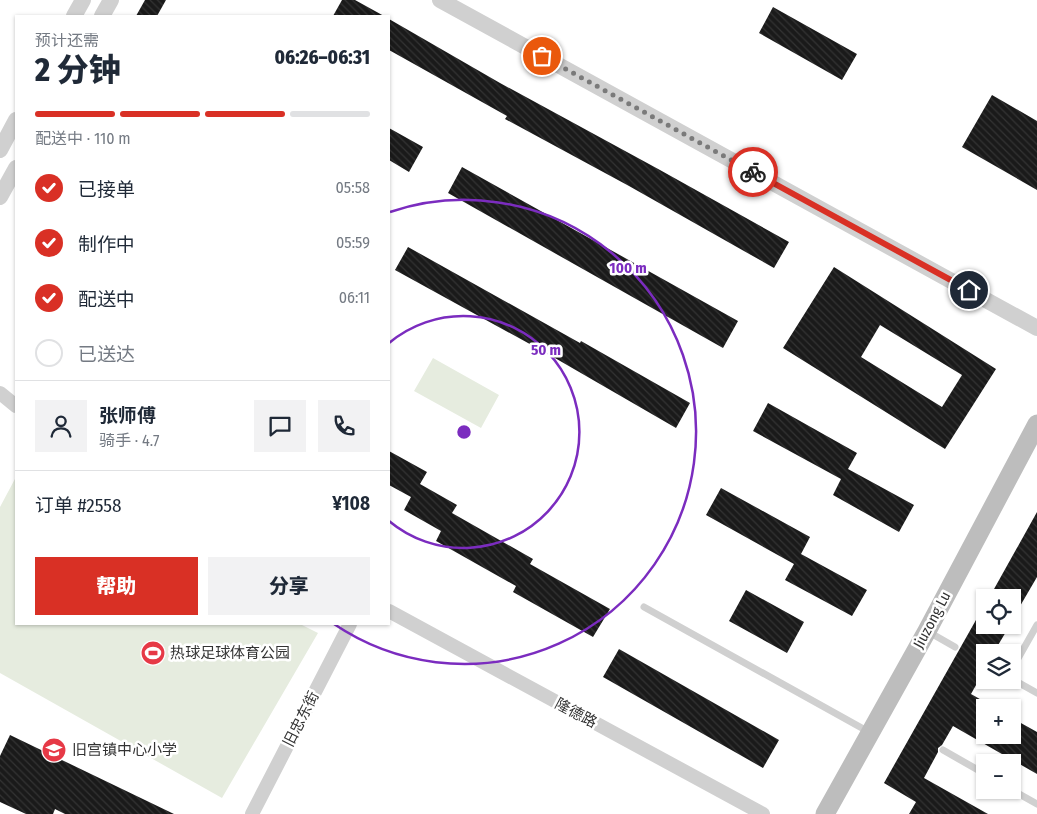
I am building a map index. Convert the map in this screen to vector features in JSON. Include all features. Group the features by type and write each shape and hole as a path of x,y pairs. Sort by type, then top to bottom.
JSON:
{"main road":[{"name":"Jiuzong Lu","path":"825,814 871,733 1037,424"}],"street":[{"path":"75,15 83,0"},
{"path":"103,15 111,0"},
{"path":"440,0 1037,328"},
{"path":"0,150 15,122"},
{"path":"0,197 15,170"},
{"path":"0,393 15,405"},
{"name":"隆德路","path":"390,612 762,814"},
{"name":"旧忠东街","path":"252,814 349,625"}],"lane":[{"path":"644,607 871,733"},
{"path":"1021,653 1037,624"},
{"path":"926,631 955,647"},
{"path":"1021,684 1037,693"},
{"path":"943,750 976,769"},
{"path":"1021,795 1037,804"}],"shaded area":[{"path":"433,358 499,395 481,428 414,391"},
{"name":"热球足球体育公园","path":"15,479 15,625 302,625 318,633 222,798 0,673 0,507"}],"building":[{"path":"145,0 166,0 158,15 137,15"},
{"path":"342,0 355,0 382,15 334,15"},
{"path":"773,7 857,54 842,80 759,33"},
{"path":"390,20 500,83 789,242 774,268 505,119 507,116 390,51"},
{"path":"992,95 1037,121 1037,190 962,147"},
{"path":"390,129 423,147 409,172 390,161"},
{"path":"462,167 738,321 723,348 448,193"},
{"path":"408,247 690,403 676,428 548,354 395,270"},
{"path":"834,267 996,369 945,449 783,348","holes":["880,325 962,375 942,407 861,357"]},
{"path":"768,403 857,453 848,469 914,505 899,532 833,495 841,479 753,431"},
{"path":"390,452 427,472 420,484 457,505 452,513 533,559 530,564 610,609 593,637 513,592 516,586 436,541 441,531 404,510 411,497 390,486"},
{"path":"721,488 810,537 801,554 867,590 852,616 785,580 794,564 706,515"},
{"path":"1037,512 1037,577 1021,605 1021,589 994,589"},
{"path":"746,590 804,622 787,653 729,621"},
{"path":"976,620 976,634 1005,634 999,644 976,644 976,685 971,694 980,699 976,699 976,739 953,726 942,745 938,748 938,752 924,778 988,814 909,814 916,802 884,783"},
{"path":"619,649 779,740 763,768 603,677"},
{"path":"1021,723 1037,732 1037,774 1021,765 1021,754 1002,754 984,744 1021,744"},
{"path":"10,735 174,814 65,814 55,809 53,814 26,814 0,802 0,756"}],"way so far":[{"path":"542,56 753,172"}],"place":[{"name":"热球足球体育公园","path":"153,653"},
{"name":"旧宫镇中心小学","path":"54,750"}],"route":[{"path":"753,172 969,290"}]}
